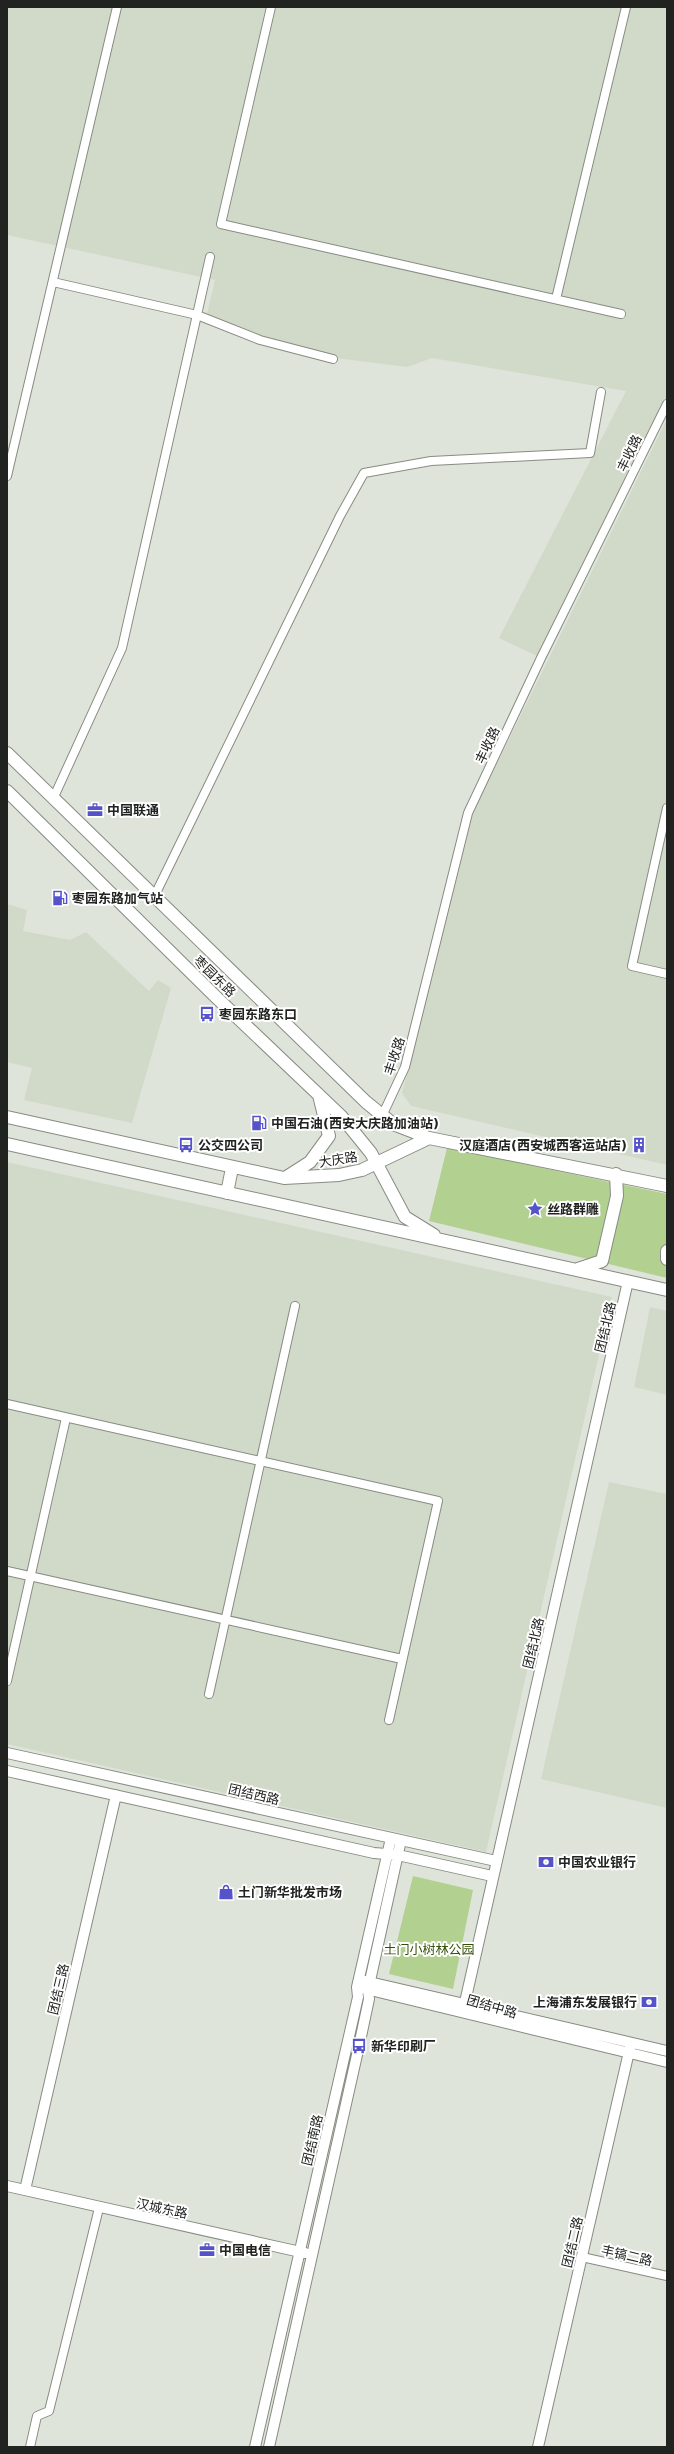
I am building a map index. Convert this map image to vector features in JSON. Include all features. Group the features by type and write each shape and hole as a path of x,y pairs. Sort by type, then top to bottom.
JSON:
{"main road":[{"name":"枣园东路","path":"7,753 297,1037 382,1116 393,1124 429,1138"},
{"name":"枣园东路","path":"7,791 219,1000 341,1116 371,1153 405,1216 441,1240"},
{"path":"284,1178 310,1162 329,1136 319,1094"},
{"name":"大庆路","path":"7,1117 232,1168 284,1178 339,1175 376,1164 429,1138"},
{"path":"429,1138 616,1174 667,1186"},
{"path":"7,1144 667,1290"},
{"path":"227,1193 232,1168"},
{"path":"577,1270 602,1262 617,1196 616,1174"},
{"path":"667,1251 667,1259"}],"street":[{"path":"7,476 117,8 107,7"},
{"path":"271,7 221,224 621,314"},
{"path":"556,299 626,7"},
{"path":"53,799 122,648 210,257"},
{"path":"53,282 197,315 260,340 332,359"},
{"path":"154,897 340,516 364,473 431,461 590,453 601,392"},
{"name":"丰收路","path":"382,1116 405,1067 468,813 541,658 667,404"},
{"path":"667,808 632,966 667,974"},
{"name":"团结北路","path":"464,2008 492,1876 628,1281"},
{"path":"209,1694 295,1306"},
{"path":"7,1404 438,1501 389,1720"},
{"path":"7,1681 66,1418"},
{"path":"7,1571 402,1659"},
{"name":"团结西路","path":"7,1752 496,1861"},
{"path":"7,1771 387,1855 398,1855 492,1876"},
{"name":"团结三路","path":"25,2190 116,1795"},
{"name":"团结南路","path":"255,2447 358,1997 357,1983 390,1838"},
{"name":"团结南路","path":"269,2447 367,2006 369,1986 401,1840"},
{"name":"团结中路","path":"357,1983 464,2008 667,2051"},
{"name":"团结中路","path":"464,2008 482,2019 667,2062"},
{"name":"团结二路","path":"538,2447 631,2043"},
{"name":"汉城东路","path":"7,2186 99,2208 313,2254"},
{"path":"30,2447 37,2416 49,2411 99,2208"},
{"name":"丰镐二路","path":"582,2257 667,2276"}],"shaded area":[{"path":"7,7 667,7 667,402 541,658 499,638 626,391 432,358 407,367 336,358 206,318 215,280 7,235"},
{"path":"667,419 667,1165 411,1106 402,1093 473,812"},
{"path":"7,904 27,910 23,931 70,940 86,932 149,991 158,980 171,988 132,1123 24,1100 32,1068 7,1062"},
{"path":"7,1162 612,1297 486,1852 7,1744"},
{"path":"650,1307 667,1311 667,1395 634,1387"},
{"path":"609,1482 667,1494 667,1808 541,1779"}],"green space":[{"path":"447,1148 667,1194 667,1278 429,1221"},
{"name":"土门小树林公园","path":"413,1876 473,1890 453,1989 389,1974"}],"place":[{"name":"中国联通","path":"95,810"},
{"name":"枣园东路加气站","path":"60,898"},
{"name":"枣园东路东口","path":"207,1014"},
{"name":"中国石油(西安大庆路加油站)","path":"259,1123"},
{"name":"公交四公司","path":"186,1145"},
{"name":"汉庭酒店(西安城西客运站店)","path":"639,1145"},
{"name":"丝路群雕","path":"535,1209"},
{"name":"中国农业银行","path":"546,1862"},
{"name":"土门新华批发市场","path":"226,1892"},
{"name":"上海浦东发展银行","path":"649,2002"},
{"name":"新华印刷厂","path":"359,2046"},
{"name":"中国电信","path":"207,2250"}]}
